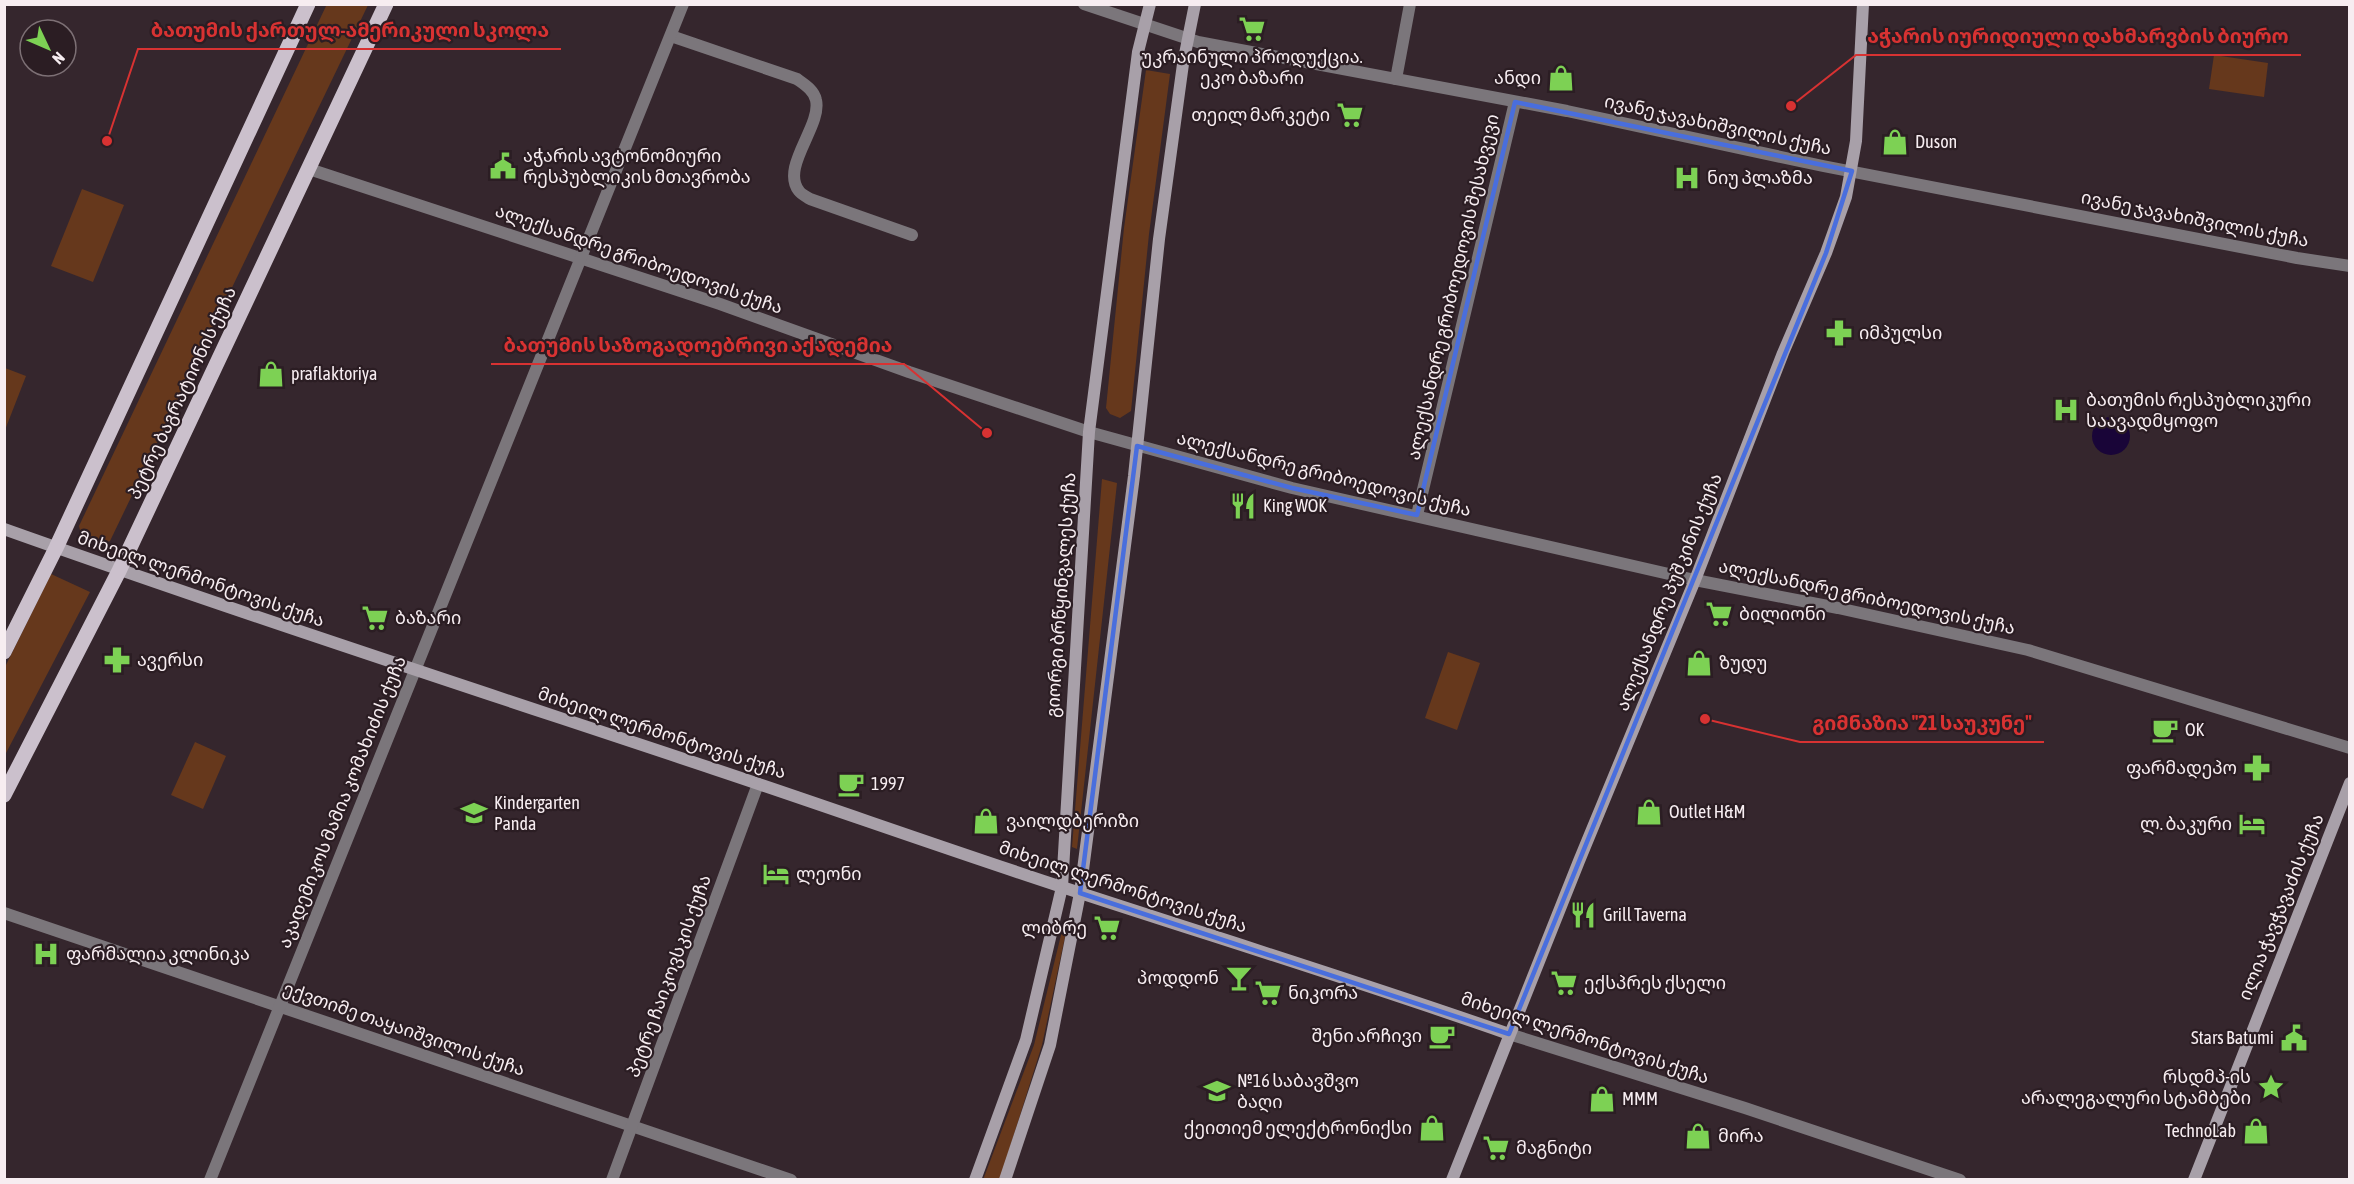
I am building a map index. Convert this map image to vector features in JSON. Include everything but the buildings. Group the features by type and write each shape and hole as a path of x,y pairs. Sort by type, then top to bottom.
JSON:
{"main road":[{"path":"4,652 56,548 309,4"},
{"name":"პეტრე ბაგრატიონის ქუჩა","path":"4,795 119,571 386,4"}],"street":[{"name":"აკადემიკოს მამია კომახიძის ქუჩა","path":"210,1179 683,4"},
{"name":"ივანე ჯავახიშვილის ქუჩა","path":"1084,4 1188,39 2286,256 2349,266"},
{"name":"გიორგი ბრწყინვალეს ქუჩა","path":"975,1179 1026,1040 1062,887 1089,432 1138,52 1150,4"},
{"path":"1005,1179 1050,1045 1080,893 1137,446 1159,239 1195,4"},
{"path":"1396,79 1410,4"},
{"name":"ალექსანდრე პუშკინის ქუჩა","path":"1452,1179 1695,580 1783,354 1826,253 1846,197 1856,141 1863,4"},
{"path":"671,36 797,79 810,89 816,100 813,118 795,166 794,177 798,190 810,199 912,236"},
{"name":"ალექსანდრე გრიბოედოვის შესახვევი","path":"1417,515 1515,102"},
{"name":"ალექსანდრე გრიბოედოვის ქუჩა","path":"309,169 582,257 909,372 1137,446 1292,488 1695,580 1838,608 2028,650 2349,748"},
{"name":"მიხეილ ლერმონტოვის ქუჩა","path":"4,529 119,571 1080,893 1305,964 1509,1034 1960,1179"},
{"name":"ილია ჭავჭავაძის ქუჩა","path":"2194,1179 2349,783"},
{"name":"პეტრე ჩაიკოვსკის ქუჩა","path":"612,1179 758,784"},
{"name":"ექვთიმე თაყაიშვილის ქუჩა","path":"4,913 791,1179"}],"highlighted area":[{"path":"1515,102 1852,171 1826,253 1509,1034 1080,893 1137,446 1292,488 1417,515"}],"shaded area":[{"path":"327,4 368,5 110,541 106,543 81,534 79,526"},
{"path":"2214,55 2268,63 2264,97 2209,89"},
{"path":"1146,70 1170,74 1149,234 1131,411 1120,418 1110,414 1106,408 1124,228"},
{"path":"82,189 124,205 93,282 51,266"},
{"path":"5,368 26,376 5,430"},
{"path":"2111,417 2124,423 2130,436 2124,449 2111,455 2098,449 2092,436 2098,423"},
{"path":"1102,479 1117,483 1077,849 1072,847"},
{"path":"51,574 90,592 5,755 5,667"},
{"path":"1448,652 1480,663 1457,730 1425,718"},
{"path":"195,742 226,756 203,809 171,795"},
{"path":"1062,931 1066,932 1042,1045 1000,1179 983,1180 1034,1045"}],"place":[{"name":"უკრაინული პროდუქცია. ეკო ბაზარი","path":"1252,29"},
{"name":"ანდი","path":"1561,78"},
{"name":"აჭარის იურიდიული დახმარვბის ბიურო","path":"1791,106"},
{"name":"თეილ მარკეტი","path":"1350,115"},
{"name":"ბათუმის ქართულ-ამერიკული სკოლა","path":"107,141"},
{"name":"Duson","path":"1895,142"},
{"name":"აჭარის ავტონომიური რესპუბლიკის მთავრობა","path":"503,166"},
{"name":"ნიუ პლაზმა","path":"1687,178"},
{"name":"იმპულსი","path":"1839,333"},
{"name":"praflaktoriya","path":"271,374"},
{"name":"ბათუმის რესპუბლიკური საავადმყოფო","path":"2066,410"},
{"name":"ბათუმის საზოგადოებრივი აქადემია","path":"987,433"},
{"name":"King WOK","path":"1243,506"},
{"name":"ბილიონი","path":"1719,614"},
{"name":"ბაზარი","path":"375,618"},
{"name":"ავერსი","path":"117,660"},
{"name":"ზუდუ","path":"1699,663"},
{"name":"გიმნაზია \"21 საუკუნე\"","path":"1705,719"},
{"name":"OK","path":"2165,730"},
{"name":"ფარმადეპო","path":"2257,768"},
{"name":"1997","path":"851,784"},
{"name":"Outlet H&M","path":"1649,812"},
{"name":"Kindergarten Panda","path":"474,813"},
{"name":"ვაილდბერიზი","path":"986,821"},
{"name":"ლ. ბაკური","path":"2252,824"},
{"name":"ლეონი","path":"776,874"},
{"name":"Grill Taverna","path":"1583,915"},
{"name":"ლიბრე","path":"1107,928"},
{"name":"ფარმალია კლინიკა","path":"46,954"},
{"name":"პოდდონ","path":"1239,978"},
{"name":"ექსპრეს ქსელი","path":"1564,983"},
{"name":"ნიკორა","path":"1268,993"},
{"name":"შენი არჩივი","path":"1442,1036"},
{"name":"Stars Batumi","path":"2294,1038"},
{"name":"რსდმპ-ის არალეგალური სტამბები","path":"2271,1087"},
{"name":"№16 საბავშვო ბაღი","path":"1217,1091"},
{"name":"MMM","path":"1602,1099"},
{"name":"ქეითიემ ელექტრონიქსი","path":"1432,1128"},
{"name":"TechnoLab","path":"2256,1131"},
{"name":"მირა","path":"1698,1136"},
{"name":"მაგნიტი","path":"1496,1148"}]}
